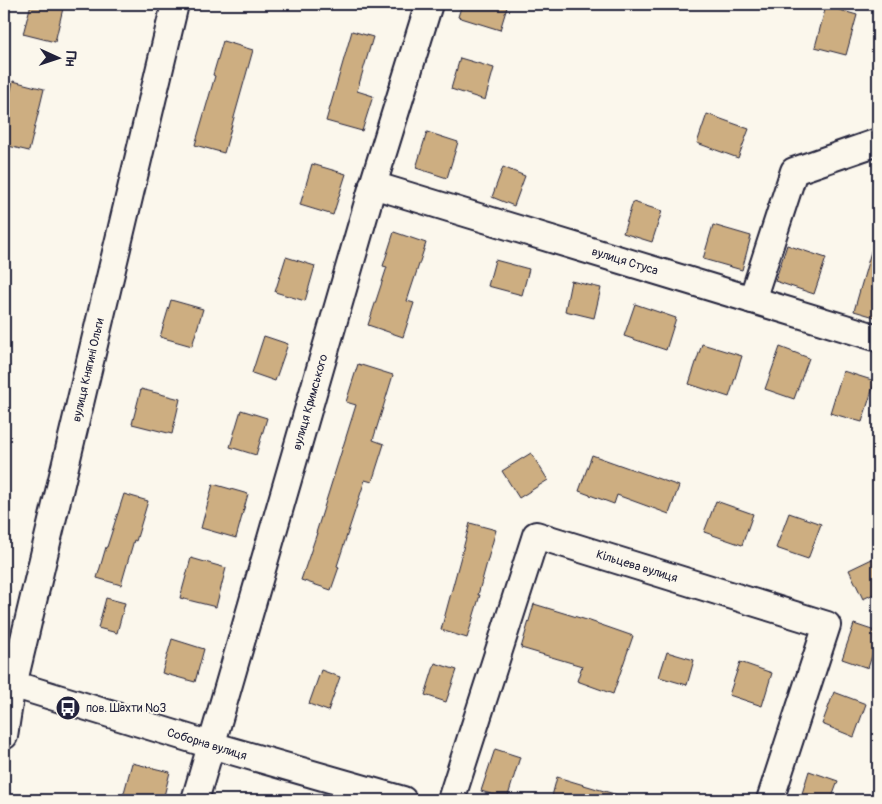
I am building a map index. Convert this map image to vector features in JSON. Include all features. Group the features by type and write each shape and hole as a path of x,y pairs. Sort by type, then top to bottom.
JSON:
{"street":[{"name":"вулиця Княгині Ольги","path":"4,732 12,684 20,658 175,4"},
{"name":"вулиця Кримського","path":"195,800 373,185 429,4"},
{"path":"752,300 794,171 878,142"},
{"name":"вулиця Стуса","path":"373,185 878,338"},
{"name":"Кільцева вулиця","path":"451,800 536,535 827,625 770,800"},
{"name":"Соборна вулиця","path":"12,684 211,745 403,800"}],"building":[{"path":"31,4 64,4 55,42 23,34"},
{"path":"462,4 508,4 500,30 458,17"},
{"path":"826,6 857,15 846,55 815,47"},
{"path":"352,31 373,37 357,91 373,96 362,131 326,121"},
{"path":"223,41 253,50 224,153 195,145"},
{"path":"460,58 494,68 485,100 451,89"},
{"path":"13,81 44,89 29,151 4,145 4,121"},
{"path":"707,114 749,129 738,158 697,143"},
{"path":"427,132 458,142 447,178 416,168"},
{"path":"312,164 346,174 333,215 300,205"},
{"path":"503,167 525,176 514,206 492,197"},
{"path":"633,202 662,211 652,242 623,233"},
{"path":"713,225 751,236 742,270 703,259"},
{"path":"394,232 426,243 407,301 414,303 403,337 368,325 387,267 383,266"},
{"path":"874,241 878,241 878,318 854,311"},
{"path":"787,245 826,258 814,294 775,281"},
{"path":"286,257 315,266 305,301 275,292"},
{"path":"495,260 529,269 522,295 488,286"},
{"path":"571,281 601,288 594,318 565,311"},
{"path":"171,300 203,309 192,346 160,337"},
{"path":"635,304 676,318 666,350 624,336"},
{"path":"264,336 288,344 275,381 252,373"},
{"path":"702,344 742,356 729,397 689,384"},
{"path":"780,347 809,358 794,399 765,389"},
{"path":"358,364 393,375 373,440 384,444 372,482 365,480 331,590 301,580 356,405 346,402"},
{"path":"843,371 875,381 862,422 830,413"},
{"path":"141,389 180,399 172,434 132,424"},
{"path":"241,410 267,418 256,455 230,447"},
{"path":"531,453 548,480 519,498 502,471"},
{"path":"592,455 679,486 669,514 617,495 614,504 579,491"},
{"path":"213,484 248,494 236,538 201,528"},
{"path":"124,494 148,501 121,585 97,578"},
{"path":"716,501 753,514 742,545 704,532"},
{"path":"789,513 821,524 808,559 776,548"},
{"path":"470,523 496,530 467,638 441,630"},
{"path":"191,558 226,568 216,607 180,598"},
{"path":"874,558 878,568 878,592 863,599 849,570"},
{"path":"106,598 125,603 117,633 98,628"},
{"path":"534,604 633,636 613,694 577,681 582,666 521,648"},
{"path":"854,624 878,632 868,668 842,659"},
{"path":"172,639 204,649 195,682 162,673"},
{"path":"667,652 694,660 687,685 659,677"},
{"path":"740,662 772,673 762,706 729,695"},
{"path":"435,663 457,670 446,702 425,695"},
{"path":"321,670 340,677 328,711 309,704"},
{"path":"834,692 866,704 854,737 822,724"},
{"path":"495,749 520,757 507,799 481,791"},
{"path":"132,763 170,772 163,800 122,800"},
{"path":"809,771 838,781 831,800 800,800"},
{"path":"557,777 621,796 620,800 551,800"}],"place":[{"name":"пов. Шахти №3","path":"68,708"}]}
